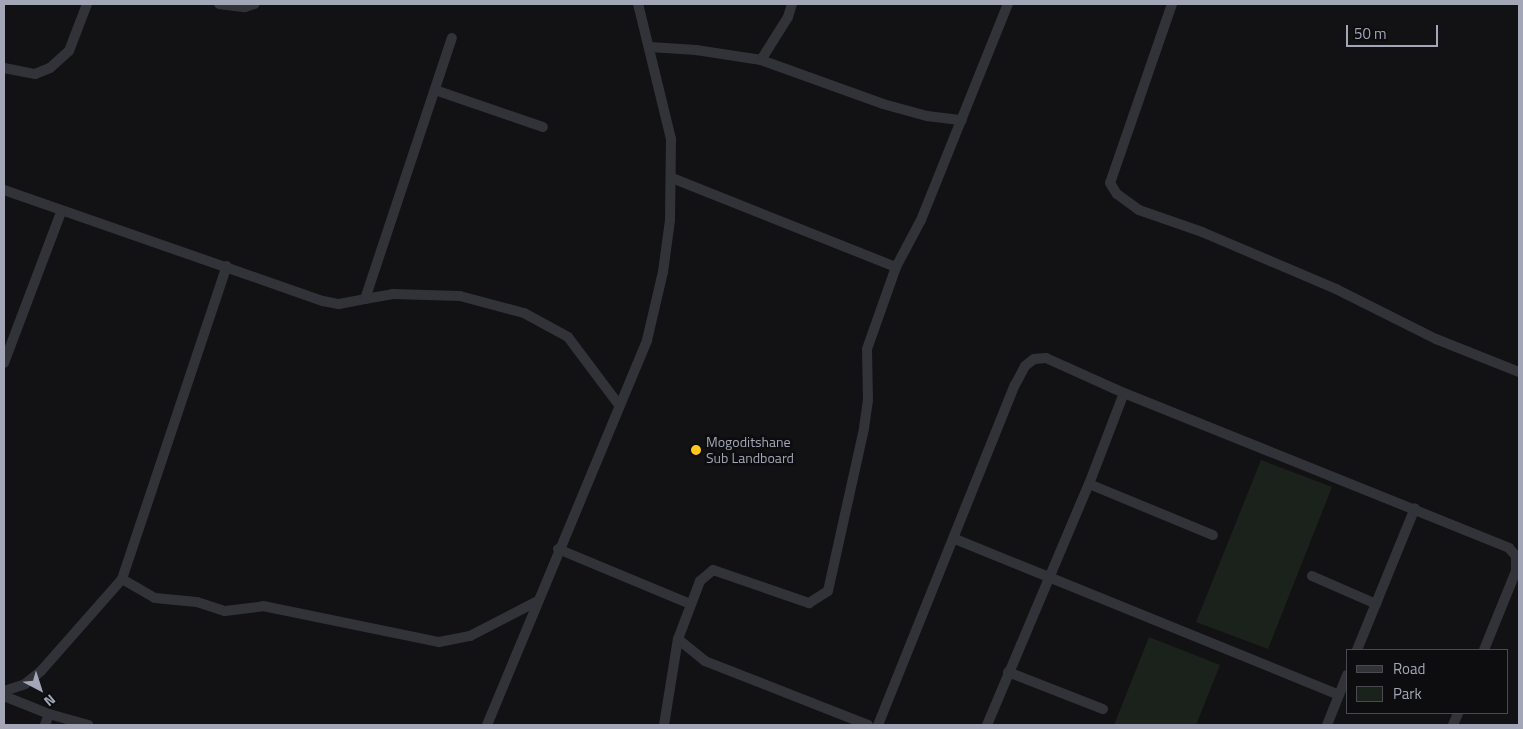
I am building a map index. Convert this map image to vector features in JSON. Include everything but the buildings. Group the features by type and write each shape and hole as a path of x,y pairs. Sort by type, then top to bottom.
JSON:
{"street":[{"path":"4,68 35,74 50,68 69,51 87,4"},
{"path":"219,4 245,7 255,4"},
{"path":"487,725 558,549 647,340 663,272 672,178 671,139 638,4"},
{"path":"761,60 788,17 792,4"},
{"path":"664,725 678,639 700,581 713,570 809,603 828,591 864,428 868,401 867,349 896,267 921,220 1008,4"},
{"path":"1172,4 1110,183 1117,194 1139,210 1202,232 1336,289 1436,340 1519,372"},
{"path":"365,299 452,38"},
{"path":"650,47 761,60 883,104 927,116 962,120"},
{"path":"435,90 543,127"},
{"path":"672,178 896,267"},
{"path":"4,190 61,212 227,266 323,301 339,304 393,294 460,296 524,313 568,337 619,405"},
{"path":"4,362 61,212"},
{"path":"4,691 25,684 41,671 122,579 227,266"},
{"path":"878,725 1025,366 1034,360 1046,358 1124,393 1415,508 1510,548 1516,556 1516,570 1484,649"},
{"path":"987,725 1047,579 1089,484 1124,393"},
{"path":"1089,484 1213,535"},
{"path":"1357,649 1415,508"},
{"path":"954,539 1047,579 1339,695"},
{"path":"558,549 690,604"},
{"path":"1312,576 1376,604"},
{"path":"122,579 155,598 197,602 225,611 263,606 439,642 470,636 536,602"},
{"path":"678,639 705,661 868,725"},
{"path":"1008,672 1102,709"},
{"path":"1327,725 1346,678"},
{"path":"4,696 49,714 88,725"},
{"path":"45,725 49,714"}],"green space":[{"path":"1261,460 1332,487 1268,649 1196,622"},
{"path":"1149,637 1220,665 1196,725 1114,725"}],"place":[{"name":"Mogoditshane Sub Landboard","path":"696,450"}]}
